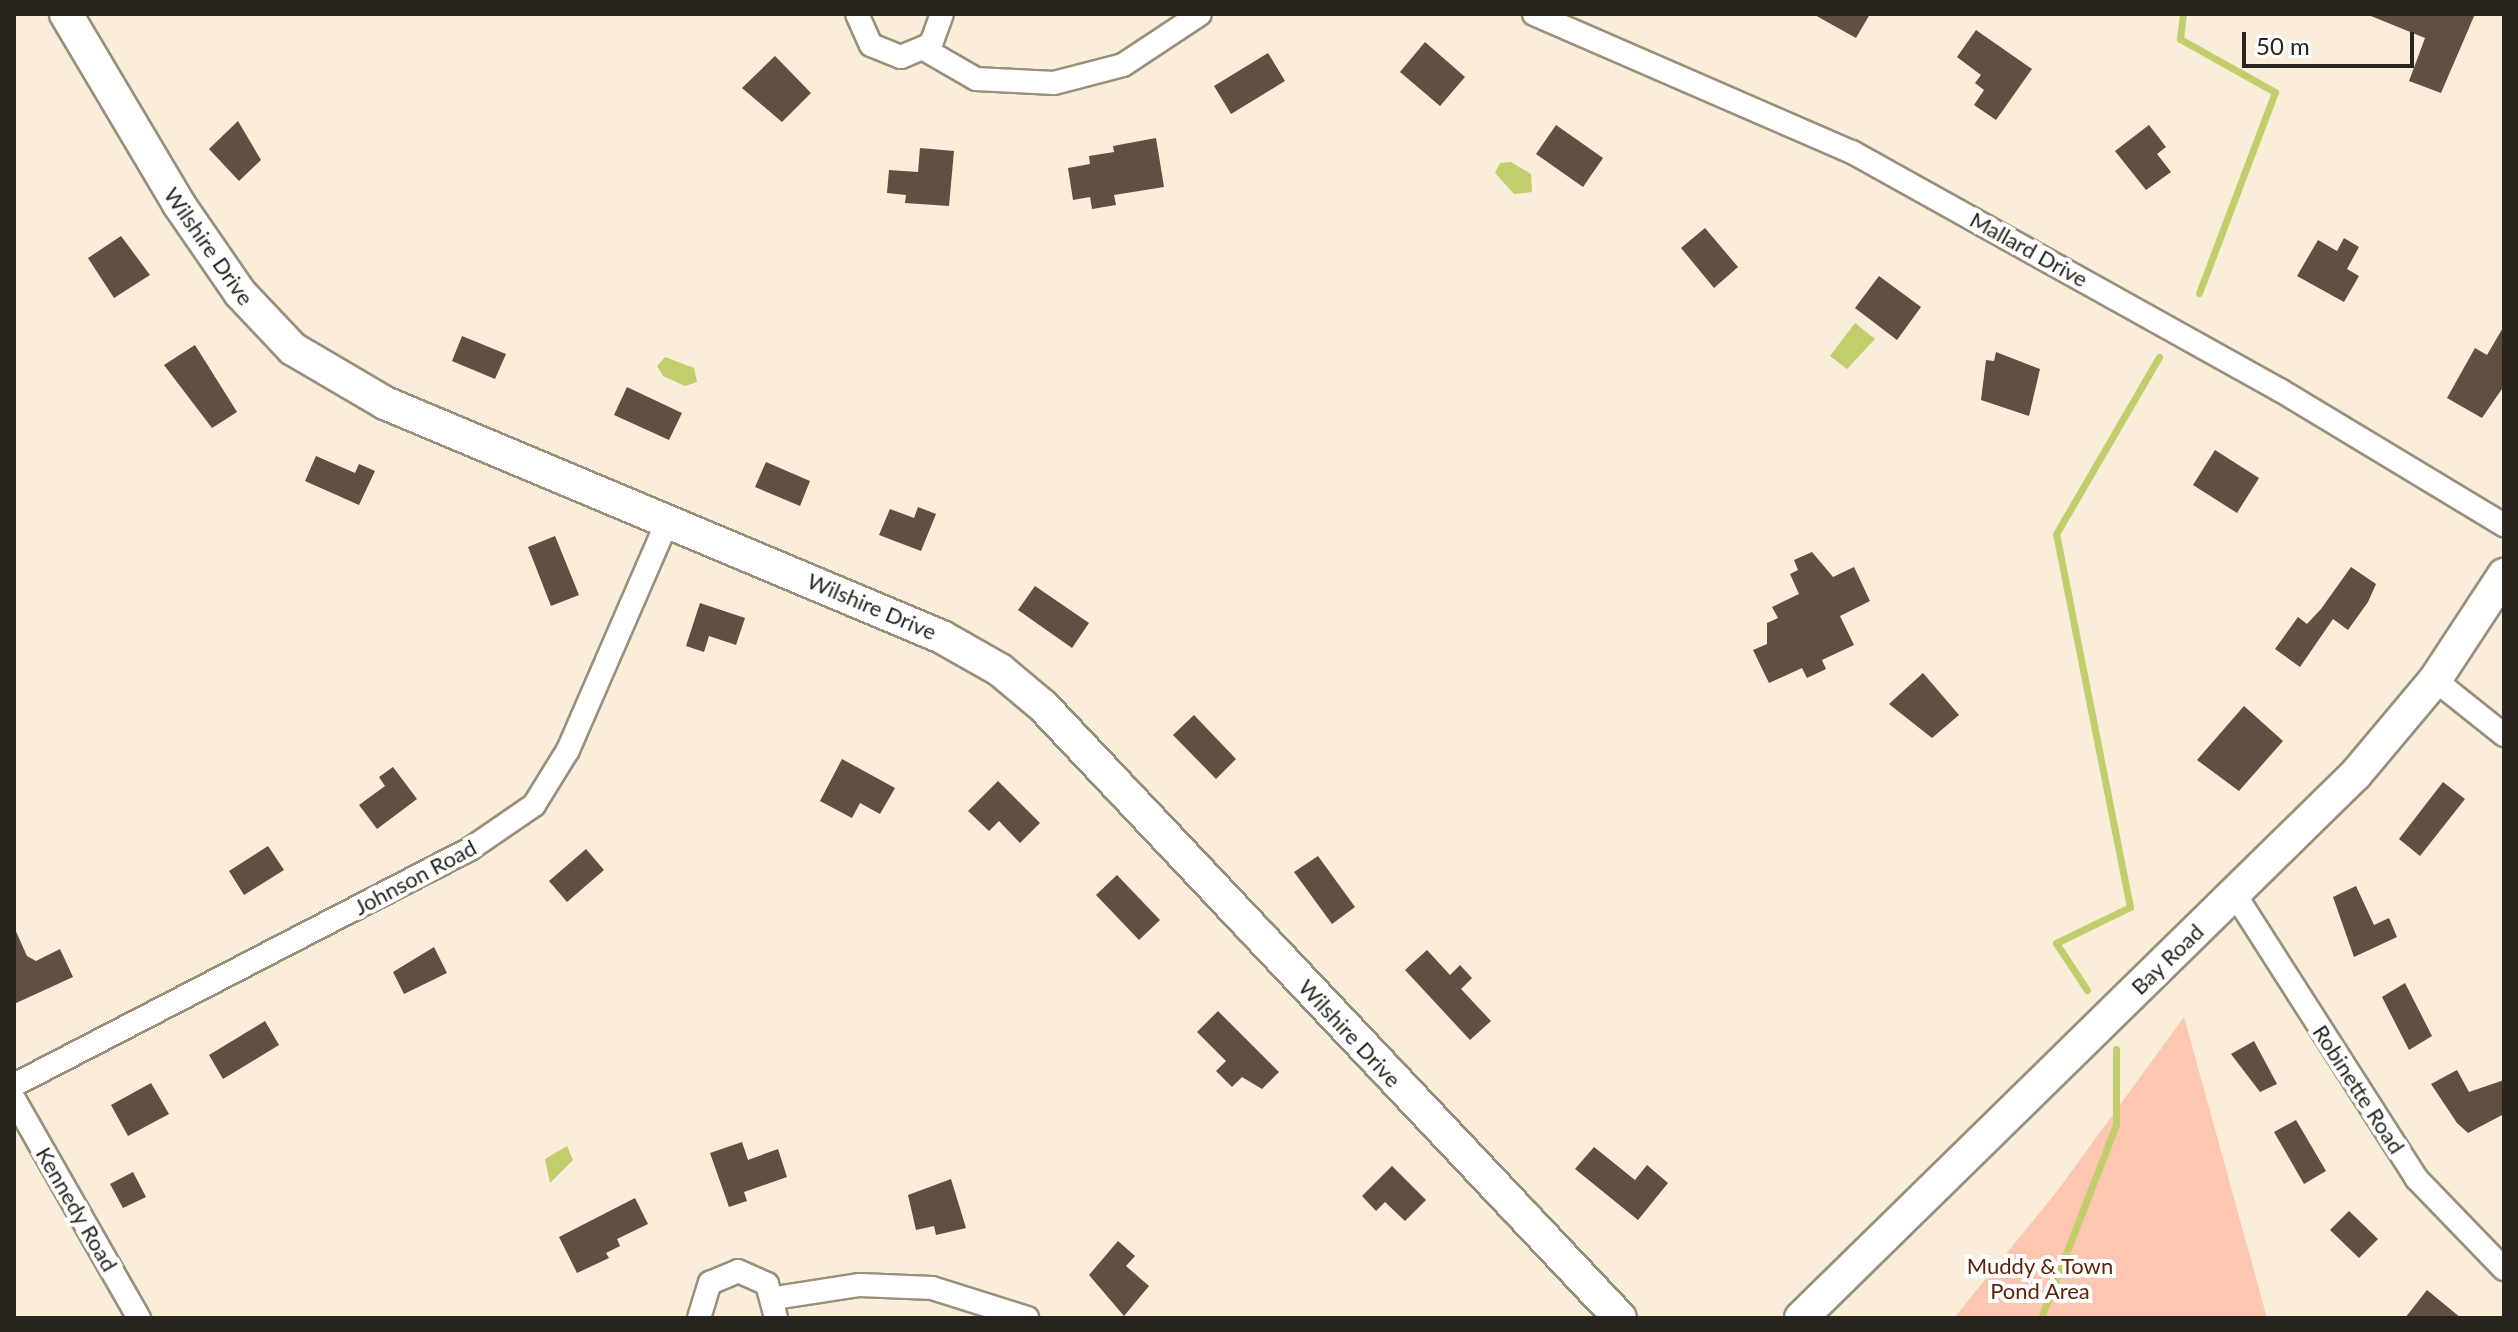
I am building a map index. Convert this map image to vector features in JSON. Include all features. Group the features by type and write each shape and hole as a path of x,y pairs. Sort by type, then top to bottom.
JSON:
{"street":[{"name":"Wilshire Drive","path":"66,14 178,203 240,293 293,349 385,403 942,637 1010,679 1620,1318"},
{"path":"857,14 877,50 901,57 924,49 942,14"},
{"path":"924,49 976,79 1054,83 1123,65 1200,14"},
{"name":"Mallard Drive","path":"1534,14 1852,152 2280,390 2504,525"},
{"name":"Johnson Road","path":"14,1085 470,849 534,805 568,750 667,522"},
{"name":"Bay Road","path":"1801,1318 2356,774 2435,680 2504,575"},
{"path":"2435,680 2504,735"},
{"name":"Robinette Road","path":"2234,893 2417,1179 2504,1269"},
{"name":"Kennedy Road","path":"14,1099 139,1318"},
{"path":"699,1318 704,1289 730,1272 761,1279 775,1308 860,1285 932,1288 1027,1318"}],"green space":[{"name":"Muddy & Town Pond Area","path":"2184,1017 2267,1318 1954,1318 2058,1190"}],"shaded area":[{"path":"1511,162 1531,174 1532,192 1514,194 1495,173 1500,163"},
{"path":"1855,323 1875,339 1847,369 1830,356"},
{"path":"665,357 694,368 697,382 685,386 663,376 657,366"},
{"path":"567,1146 573,1160 550,1183 545,1159"}],"building":[{"path":"1813,14 1870,14 1856,38"},
{"path":"2366,14 2475,14 2441,93 2409,81 2425,38"},
{"path":"1976,30 2032,69 1996,120 1974,105 1984,90 1975,83 1981,75 1957,57"},
{"path":"1425,42 1465,77 1440,106 1400,72"},
{"path":"1268,53 1285,81 1231,114 1214,86"},
{"path":"775,56 811,93 782,122 742,88"},
{"path":"238,121 261,160 239,181 209,149"},
{"path":"1556,125 1603,158 1583,187 1536,154"},
{"path":"2149,125 2166,147 2157,154 2171,172 2146,190 2115,151"},
{"path":"1156,138 1164,187 1114,195 1116,205 1092,209 1090,197 1073,200 1068,168 1090,164 1089,156 1114,152 1113,146"},
{"path":"920,148 954,151 949,206 905,203 906,195 887,193 889,170 918,172"},
{"path":"1705,228 1738,267 1714,288 1681,248"},
{"path":"121,236 150,275 114,298 88,258"},
{"path":"2344,238 2359,247 2347,269 2359,276 2344,302 2297,276 2318,240 2337,251"},
{"path":"1879,276 1921,307 1897,340 1855,308"},
{"path":"2504,326 2504,386 2482,418 2447,398 2475,348 2487,355"},
{"path":"462,336 506,354 495,379 452,361"},
{"path":"195,345 237,412 212,428 164,365"},
{"path":"1996,352 2040,369 2029,416 1981,400 1986,360 1994,361"},
{"path":"627,387 682,413 669,440 614,415"},
{"path":"2215,450 2259,478 2237,513 2193,485"},
{"path":"316,456 355,473 359,464 375,471 359,505 305,481"},
{"path":"766,462 810,481 800,506 755,487"},
{"path":"918,507 936,514 921,551 879,535 890,509 914,518"},
{"path":"555,536 579,595 551,606 528,547"},
{"path":"1812,552 1833,577 1854,567 1870,601 1840,616 1854,645 1822,660 1826,669 1807,678 1802,668 1769,683 1753,650 1767,644 1767,623 1778,618 1772,607 1799,594 1790,574 1798,570 1794,560"},
{"path":"2351,567 2376,584 2368,602 2348,630 2333,619 2300,667 2275,649 2298,617 2307,624 2321,609"},
{"path":"1035,586 1089,623 1072,648 1018,610"},
{"path":"700,603 745,618 736,645 709,636 704,652 686,646"},
{"path":"1923,673 1959,715 1932,738 1889,704"},
{"path":"2244,706 2283,741 2239,791 2197,760"},
{"path":"1194,715 1236,759 1216,779 1173,735"},
{"path":"842,759 895,788 880,814 860,803 852,818 820,801"},
{"path":"393,767 417,799 377,829 359,805 385,786 379,777"},
{"path":"998,781 1040,823 1020,843 999,821 989,831 968,811"},
{"path":"2443,782 2465,799 2420,856 2399,839"},
{"path":"268,846 284,870 244,895 229,871"},
{"path":"586,849 604,870 567,902 549,881"},
{"path":"1318,856 1355,907 1332,924 1294,872"},
{"path":"1117,875 1160,920 1139,940 1096,895"},
{"path":"2356,886 2374,925 2389,918 2397,937 2354,957 2333,897"},
{"path":"14,927 27,956 36,961 60,949 73,977 14,1004"},
{"path":"434,947 447,973 404,994 393,972"},
{"path":"1427,950 1450,975 1460,965 1472,978 1461,989 1491,1021 1470,1040 1405,970"},
{"path":"2405,983 2432,1036 2409,1050 2382,997"},
{"path":"1218,1011 1279,1072 1262,1089 1242,1077 1232,1087 1216,1071 1226,1061 1197,1032"},
{"path":"265,1021 279,1045 223,1079 209,1055"},
{"path":"2254,1041 2277,1084 2260,1092 2231,1054"},
{"path":"2457,1070 2469,1092 2504,1080 2504,1114 2468,1133 2457,1123 2431,1084"},
{"path":"151,1083 169,1114 128,1136 111,1105"},
{"path":"2296,1120 2326,1171 2304,1184 2274,1132"},
{"path":"742,1142 748,1160 778,1149 787,1177 744,1192 747,1201 729,1207 710,1153"},
{"path":"1594,1147 1635,1180 1647,1165 1668,1183 1638,1220 1575,1169"},
{"path":"1392,1166 1426,1200 1405,1221 1385,1202 1376,1211 1362,1196"},
{"path":"133,1172 146,1197 123,1208 110,1184"},
{"path":"951,1179 966,1228 936,1235 934,1226 916,1230 908,1195"},
{"path":"635,1198 648,1224 617,1239 620,1246 606,1253 609,1258 577,1273 559,1237"},
{"path":"2349,1211 2378,1239 2359,1258 2330,1230"},
{"path":"1118,1241 1135,1256 1126,1266 1149,1286 1124,1316 1089,1275"},
{"path":"2427,1290 2461,1318 2405,1318"}],"waterway":[{"path":"2183,14 2180,39 2275,92 2199,293"},
{"path":"2087,990 2056,943 2130,907 2056,534 2159,357"},
{"path":"2041,1318 2116,1125 2116,1049"}]}
